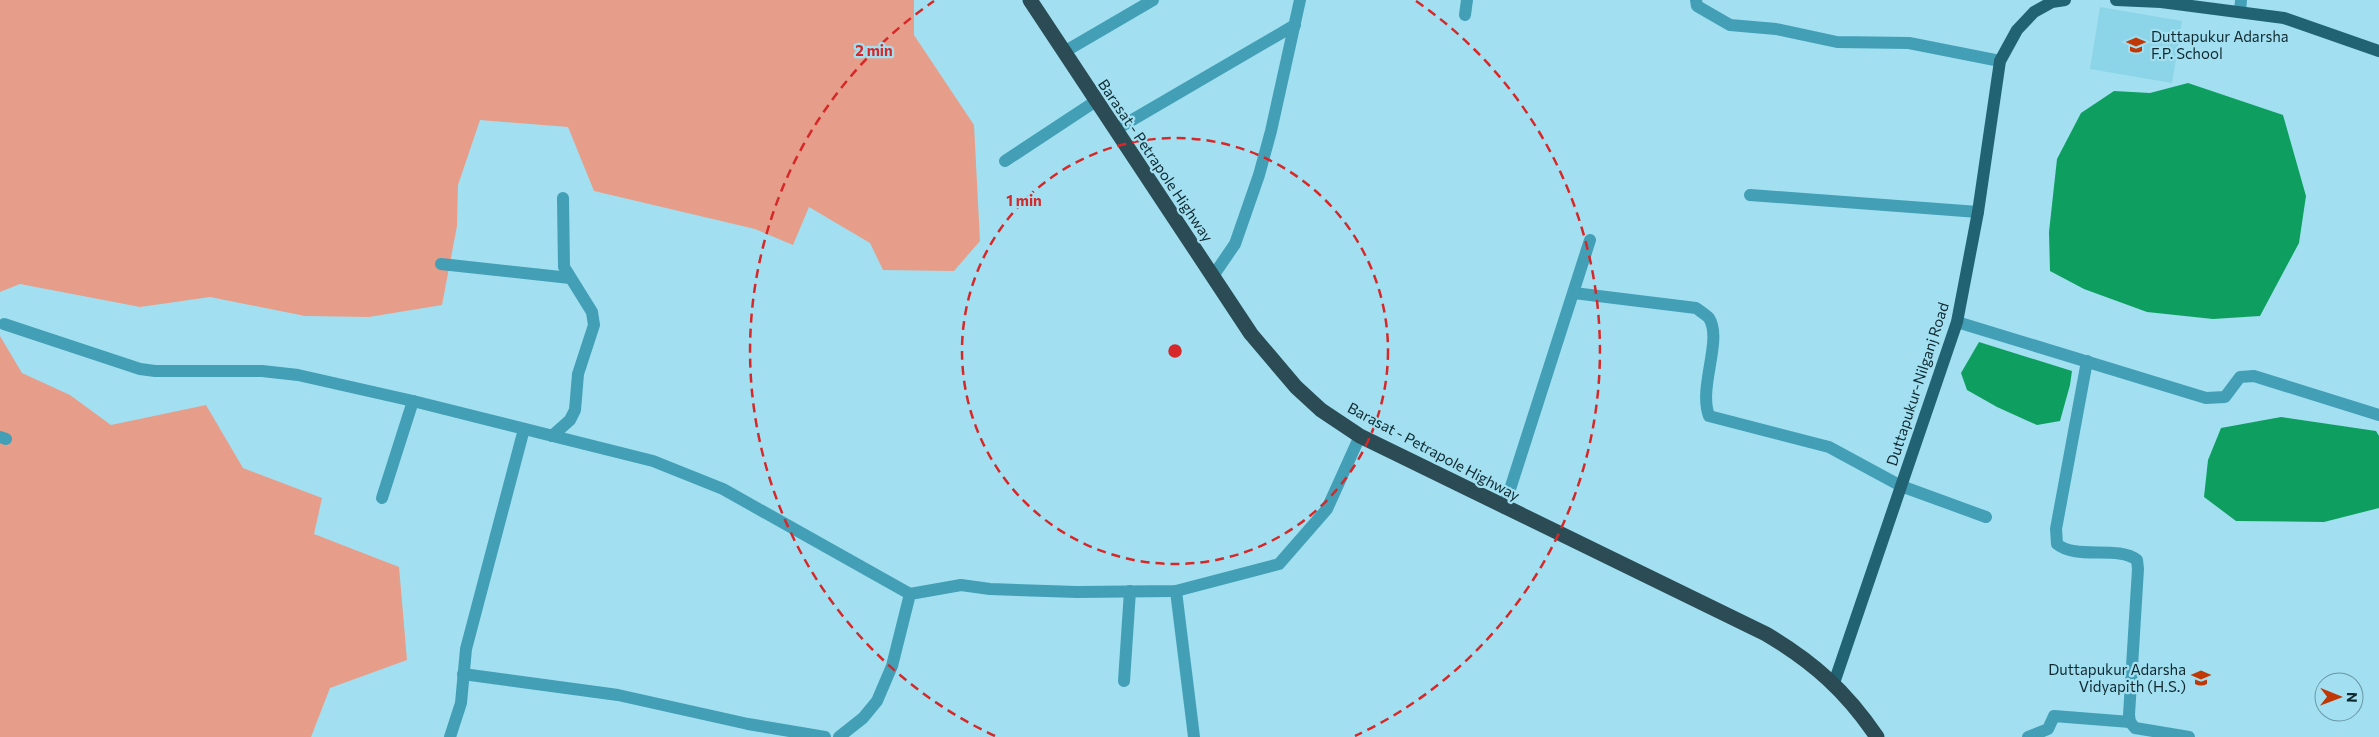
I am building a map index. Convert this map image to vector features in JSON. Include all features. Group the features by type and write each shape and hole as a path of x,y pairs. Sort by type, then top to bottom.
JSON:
{"highway":[{"name":"Barasat - Petrapole Highway","path":"1030,0 1251,334 1274,365 1321,410 1360,436 1504,508 1766,634 1798,653 1834,682 1860,712 1877,737"}],"main road":[{"name":"Duttapukur-Nilganj Road","path":"1834,682 1957,322 1978,212 2000,61 2017,30 2034,12 2052,2 2065,0"},
{"path":"2116,0 2241,6 2284,18 2379,51"}],"street":[{"path":"1064,52 1153,0"},
{"path":"1213,276 1229,255 1241,230 1259,175 1271,131 1300,0"},
{"path":"1465,15 1468,0"},
{"path":"1696,0 1697,6 1730,25 1776,29 1837,42 1909,43 2000,61"},
{"path":"1115,130 1295,25"},
{"path":"1004,161 1096,101"},
{"path":"1750,195 1978,212"},
{"path":"552,436 570,420 575,410 578,374 594,325 592,312 570,278 563,261 563,198"},
{"path":"1504,508 1590,240"},
{"path":"441,264 570,278"},
{"path":"1574,293 1696,308 1708,318 1713,333 1705,395 1709,416 1829,447 1902,486 1986,517"},
{"path":"1957,322 2206,398 2225,397 2240,377 2254,376 2379,415"},
{"path":"4,324 140,369 154,371 262,371 292,374 413,401 653,461 723,489 910,594 961,585 1000,590 1176,591 1279,564 1326,509 1360,436"},
{"path":"2087,361 2056,529 2057,544 2068,549 2126,555 2137,560 2130,722 2135,728 2190,737"},
{"path":"382,498 413,401"},
{"path":"450,737 461,703 463,674 470,633 524,429"},
{"path":"1124,681 1130,591"},
{"path":"1176,591 1194,737"},
{"path":"839,737 863,718 877,701 892,666 910,594"},
{"path":"463,674 618,695 748,724 825,737"},
{"path":"2028,737 2048,729 2054,716 2130,722"}],"shaded area":[{"path":"0,0 914,0 914,35 974,125 980,241 954,271 883,270 870,243 809,207 793,245 755,229 594,191 568,127 480,120 458,185 457,226 442,305 369,317 305,316 210,297 140,307 20,284 0,292"},
{"name":"Duttapukur Adarsha F.P. School","path":"2100,7 2182,21 2172,83 2090,69"},
{"path":"2188,83 2283,115 2306,196 2299,243 2260,316 2213,319 2147,312 2084,289 2050,271 2049,232 2057,159 2081,113 2114,91 2150,93"},
{"path":"0,336 22,373 70,395 111,425 206,405 243,468 322,498 314,534 399,567 407,660 330,688 311,737 0,737"},
{"path":"1979,342 2072,371 2060,421 2037,425 1997,407 1967,390 1961,373"},
{"path":"2281,417 2376,431 2379,436 2379,508 2324,522 2236,521 2204,497 2208,460 2221,428"}],"place":[{"name":"Duttapukur Adarsha F.P. School","path":"2136,45"},
{"name":"Duttapukur Adarsha Vidyapith (H.S.)","path":"2201,678"}]}
